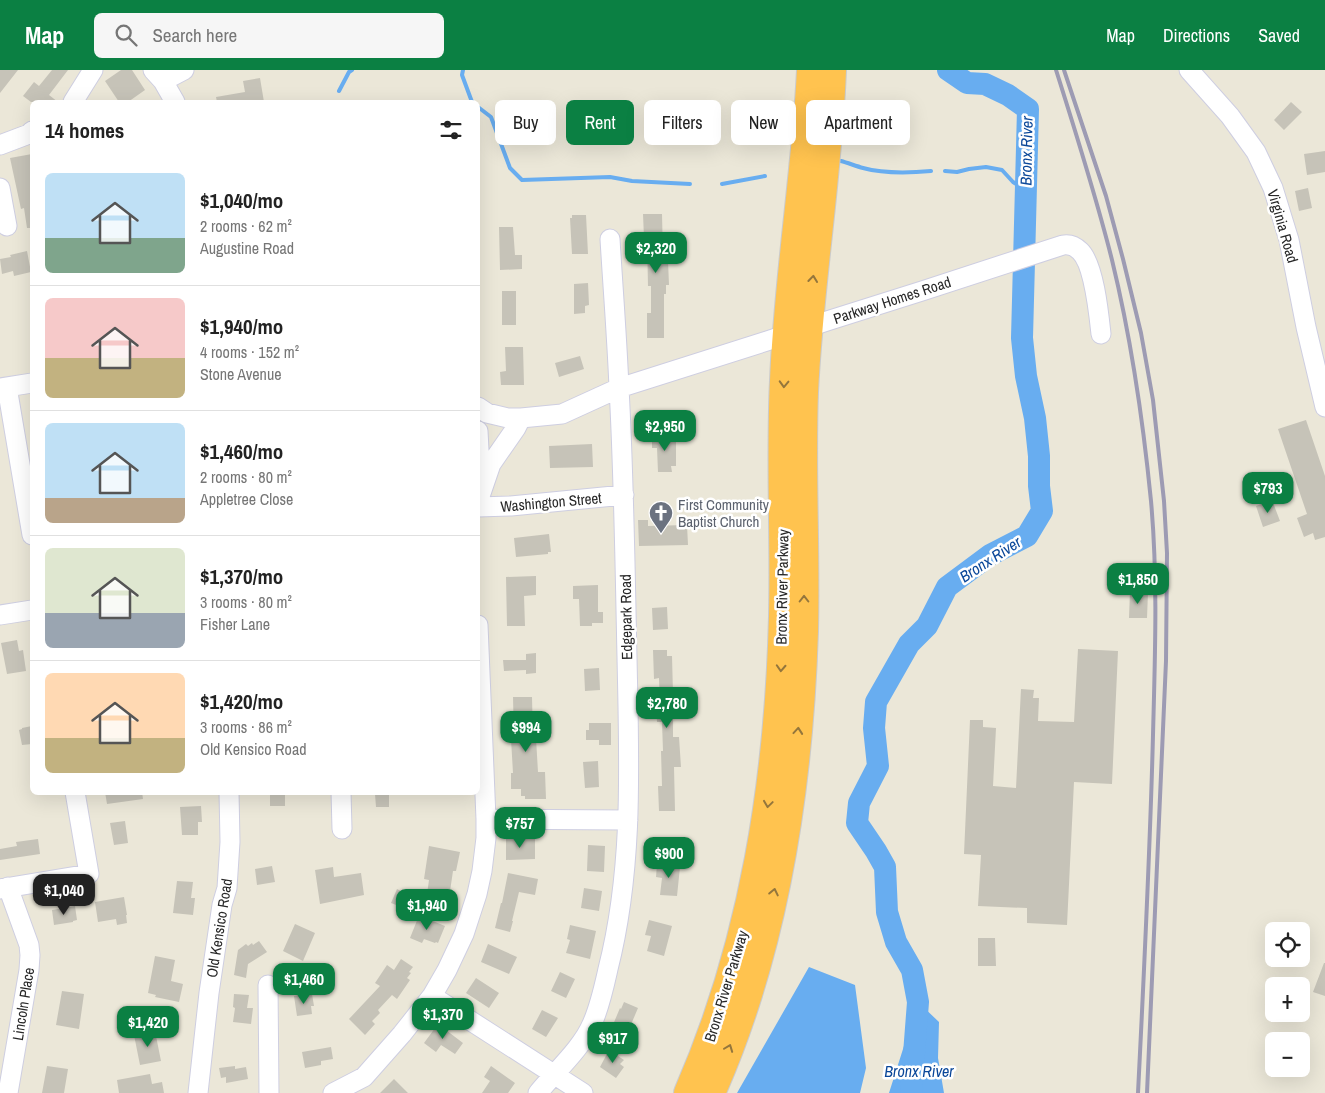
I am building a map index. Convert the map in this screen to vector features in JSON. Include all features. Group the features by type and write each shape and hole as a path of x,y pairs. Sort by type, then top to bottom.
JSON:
{"highway":[{"name":"Bronx River Parkway","path":"711,1093 738,1022 757,963 776,886 791,794 798,724 803,654 804,392 798,331 811,70"},
{"name":"Bronx River Parkway","path":"688,1093 714,1028 736,961 754,886 769,801 777,732 782,638 784,380 798,331 828,134 832,70"}],"street":[{"path":"74,100 93,70"},
{"path":"173,100 158,76 184,70"},
{"name":"Virginia Road","path":"1189,70 1230,116 1256,152 1273,188 1290,240 1306,327 1325,407"},
{"path":"0,145 30,133"},
{"path":"0,188 7,226"},
{"name":"Edgepark Road","path":"538,1093 578,1047 592,1025 614,947 622,894 628,820 624,495 620,388 610,239"},
{"name":"Parkway Homes Road","path":"480,408 487,413 508,418 562,414 620,388 1070,244 1080,250 1092,276 1101,334"},
{"path":"30,383 4,388 30,524"},
{"path":"480,496 491,464 516,428 520,418"},
{"name":"Washington Street","path":"480,507 511,506 624,495"},
{"path":"0,615 30,610"},
{"path":"333,1093 364,1077 432,996 447,970 472,912 482,871 486,838 480,674"},
{"path":"4,888 89,874 76,795"},
{"name":"Old Kensico Road","path":"198,1093 209,993 222,905 227,888 230,842 229,795"},
{"path":"341,795 342,829"},
{"path":"486,819 628,820"},
{"name":"Lincoln Place","path":"4,888 24,931 30,956 29,970 9,1045 8,1093"},
{"path":"268,985 269,1093"},
{"path":"432,996 582,1093"}],"water":[{"path":"809,967 855,985 866,1068 860,1093 737,1093"},
{"name":"Bronx River","path":"918,1002 939,1022 938,1058 944,1093 889,1093"}],"building":[{"path":"0,70 18,70 0,93"},
{"path":"52,70 68,70 49,95 55,100 30,101 23,96 34,82 39,86"},
{"path":"121,70 132,70 145,90 131,100 118,100 105,81"},
{"path":"260,78 264,100 217,100 216,97 245,92 243,81"},
{"path":"1291,102 1302,112 1284,130 1274,120"},
{"path":"1325,151 1325,172 1307,175 1304,154"},
{"path":"30,154 30,228 27,228 24,208 21,209 10,158"},
{"path":"1308,188 1312,208 1299,211 1295,191"},
{"path":"643,214 662,214 663,256 666,256 668,261 669,285 666,285 666,294 664,294 664,338 647,338 647,313 651,313 651,286 648,286 647,238 644,238"},
{"path":"572,215 586,215 588,254 572,254 570,218 572,218"},
{"path":"499,227 513,227 515,255 522,255 522,269 500,270"},
{"path":"27,251 30,272 14,276 13,271 2,274 0,259 11,257 10,255"},
{"path":"588,283 589,305 585,306 585,313 574,314 574,284"},
{"path":"502,291 516,291 516,325 502,325"},
{"path":"505,347 523,347 524,385 501,385 500,372 506,371"},
{"path":"580,356 584,369 559,377 555,363"},
{"path":"1306,420 1325,476 1325,537 1315,540 1313,533 1304,537 1297,518 1307,514 1278,429"},
{"path":"652,435 676,435 676,466 671,466 672,472 658,472 657,448 652,448"},
{"path":"592,444 593,467 550,468 549,446"},
{"path":"1272,500 1280,521 1263,527 1256,506"},
{"path":"638,520 648,520 648,526 687,525 688,545 639,546"},
{"path":"549,534 551,552 548,552 548,554 516,557 514,538"},
{"path":"536,576 536,595 524,596 525,626 507,626 506,577"},
{"path":"598,585 598,612 603,612 603,623 592,623 592,626 580,626 579,599 573,599 573,586"},
{"path":"1130,591 1148,592 1147,618 1129,618"},
{"path":"667,607 668,629 653,630 652,608"},
{"path":"17,640 19,651 23,650 26,671 7,674 1,643"},
{"path":"1078,649 1118,651 1112,784 1074,782 1067,925 1027,923 1027,908 978,906 981,855 964,854 970,720 983,720 983,727 996,728 993,786 1016,788 1021,689 1034,690 1033,698 1039,698 1038,721 1074,722"},
{"path":"653,650 667,650 667,656 672,656 673,694 676,694 676,709 673,710 673,737 679,737 681,767 674,767 675,811 659,811 658,786 662,786 662,722 657,722 656,705 660,705 659,678 654,679"},
{"path":"536,653 536,673 526,674 526,670 504,671 503,660 526,660 526,654"},
{"path":"599,668 600,690 585,691 584,669"},
{"path":"513,697 532,697 533,739 536,738 538,772 545,772 546,799 525,799 525,796 521,796 521,789 511,789 511,773 513,773 511,739 514,739"},
{"path":"589,723 611,723 611,745 599,745 599,740 586,740 586,730 589,730"},
{"path":"30,726 30,744 22,745 19,730"},
{"path":"598,761 599,787 585,788 583,762"},
{"path":"106,795 142,795 143,799 107,804"},
{"path":"270,795 285,795 285,806 270,806"},
{"path":"375,795 389,795 389,807 376,807"},
{"path":"201,806 202,822 198,822 198,835 182,835 180,807"},
{"path":"125,821 128,843 114,845 110,823"},
{"path":"535,837 535,859 506,860 506,838"},
{"path":"38,839 40,854 0,860 0,849 17,846 16,842"},
{"path":"588,845 605,846 604,872 587,871"},
{"path":"429,846 460,852 456,871 453,871 449,898 427,894 429,880 424,879"},
{"path":"657,864 680,867 677,896 660,895 662,878 656,877"},
{"path":"272,866 275,882 257,885 255,869"},
{"path":"333,867 334,877 361,873 364,895 320,904 315,870"},
{"path":"508,873 538,879 535,895 519,892 510,932 495,928"},
{"path":"177,881 193,882 191,898 195,898 193,915 173,913"},
{"path":"584,888 602,891 599,911 581,908"},
{"path":"397,889 409,895 404,908 391,903"},
{"path":"124,897 127,923 117,925 116,919 98,922 95,902"},
{"path":"75,906 77,920 54,925 52,910"},
{"path":"423,917 445,926 438,943 424,939 422,943 410,938 418,918 422,919"},
{"path":"649,920 672,926 664,956 647,951 651,936 645,935"},
{"path":"295,924 315,933 303,961 283,951"},
{"path":"570,925 596,931 590,959 566,953 570,940 567,939"},
{"path":"978,938 995,938 996,966 978,966"},
{"path":"259,941 267,952 248,964 246,978 234,975 238,950 246,944 248,946 252,943 253,945"},
{"path":"488,944 517,957 509,974 481,962"},
{"path":"155,956 175,960 171,981 183,984 179,1002 155,997 156,995 148,993"},
{"path":"401,959 413,967 407,978 410,980 397,999 392,995 378,1010 380,1013 372,1021 375,1024 365,1035 349,1019 380,986 375,983 387,965 394,970"},
{"path":"1325,963 1325,996 1313,992"},
{"path":"560,972 575,979 566,998 551,991"},
{"path":"476,978 499,993 489,1008 466,993"},
{"path":"62,991 84,994 79,1029 56,1025"},
{"path":"234,994 249,995 247,1008 253,1008 251,1024 233,1022"},
{"path":"312,994 314,1006 311,1006 312,1014 297,1016 294,996"},
{"path":"624,1002 638,1008 627,1034 612,1027"},
{"path":"542,1010 558,1018 546,1037 532,1029"},
{"path":"438,1024 463,1043 455,1054 441,1045 436,1052 424,1043"},
{"path":"155,1031 161,1061 140,1065 134,1035"},
{"path":"331,1047 333,1059 321,1061 321,1065 305,1068 302,1052"},
{"path":"609,1050 624,1060 620,1064 624,1067 616,1078 600,1067"},
{"path":"47,1066 68,1069 64,1093 42,1093"},
{"path":"235,1066 235,1069 246,1067 248,1079 226,1083 226,1077 221,1078 219,1068"},
{"path":"491,1066 515,1083 508,1093 482,1093 490,1081 484,1077"},
{"path":"150,1074 152,1084 162,1082 164,1093 119,1093 117,1080"},
{"path":"394,1079 408,1093 380,1093"}],"waterway":[{"path":"339,91 352,70"},
{"path":"463,70 462,75 471,100"},
{"name":"Bronx River","path":"911,1093 918,1002 912,970 896,942 887,912 885,867 857,823 859,803 878,766 874,728 876,702 909,644 927,626 947,587 990,555 1027,536 1042,511 1035,418 1026,376 1022,338 1028,109 1008,95 985,84 967,83 948,70"},
{"path":"480,109 491,117 510,168 522,180 610,177 632,181 690,184"},
{"path":"841,161 863,168 888,172 931,171"},
{"path":"945,171 957,172 986,167 1002,170 1013,182 1026,190"},
{"path":"722,184 765,176"}],"railway":[{"path":"1056,70 1093,188 1119,289 1136,379 1151,501 1155,588 1155,676 1149,869 1138,1093"},
{"path":"1064,70 1106,196 1141,333 1153,400 1164,501 1167,553 1166,661 1147,1093"}],"place":[{"name":"First Community Baptist Church","path":"661,534"}]}
